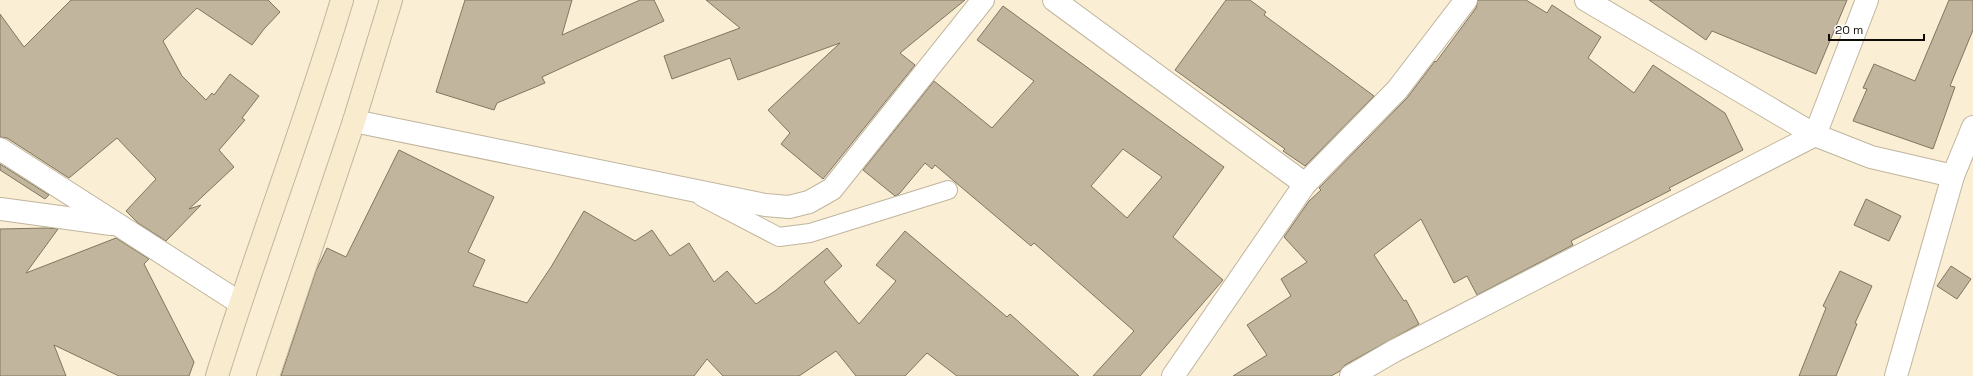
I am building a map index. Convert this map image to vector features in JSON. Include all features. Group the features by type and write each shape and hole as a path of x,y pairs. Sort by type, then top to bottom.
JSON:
{"street":[{"path":"268,376 354,121 392,0"},
{"path":"354,121 689,190 765,205 789,207 809,202 832,189 983,0"},
{"path":"1054,0 1305,184"},
{"path":"1173,376 1305,184 1397,90 1466,0"},
{"path":"1586,0 1815,135 1871,156 1952,176"},
{"path":"1351,376 1394,351 1815,135 1867,0"},
{"path":"217,376 240,303 314,89 341,1"},
{"path":"1896,376 1952,176 1973,127"},
{"path":"0,149 240,303"},
{"path":"0,209 118,225"}],"lane":[{"path":"689,190 779,237 810,233 948,190"}],"building":[{"path":"71,0 268,0 280,12 264,29 252,45 197,8 163,41 182,76 206,100 212,93 214,95 230,74 259,96 242,118 245,120 219,150 234,167 189,209 201,205 166,241 138,223 126,211 156,179 117,138 69,178 7,138 0,137 0,14 24,47"},
{"path":"465,0 572,0 562,35 640,0 654,0 664,21 542,77 545,83 497,103 494,110 436,92"},
{"path":"706,0 965,0 900,53 915,65 823,179 781,144 790,133 768,110 840,43 738,80 730,58 672,79 664,56 740,28"},
{"path":"1226,0 1250,0 1266,12 1264,15 1374,96 1305,166 1283,151 1285,149 1175,70"},
{"path":"1478,0 1526,0 1547,13 1552,5 1601,37 1588,58 1634,93 1653,65 1725,113 1743,150 1669,188 1671,190 1571,241 1573,245 1477,295 1467,276 1454,283 1421,219 1374,255 1404,301 1406,300 1419,324 1345,365 1340,371 1331,376 1233,376 1267,355 1247,325 1291,296 1281,279 1307,262 1284,237 1309,201 1321,190 1319,188 1407,98 1476,8"},
{"path":"1649,0 1847,0 1816,74 1712,31 1706,40"},
{"path":"1949,0 1973,0 1973,30 1950,86 1955,87 1933,149 1853,121 1867,89 1863,88 1874,64 1915,81"},
{"path":"1003,6 1224,167 1173,237 1223,280 1140,376 1093,376 1134,331 1034,243 1031,246 935,165 932,169 925,163 899,194 895,196 863,170 934,81 992,128 1034,81 977,40","holes":["1123,149 1162,177 1127,218 1091,186"]},
{"path":"399,150 494,197 468,252 485,260 473,286 527,303 551,267 584,211 635,241 652,230 670,256 689,243 714,282 727,271 756,304 775,291 827,248 842,266 824,282 859,324 896,281 876,265 905,231 1007,317 1010,314 1079,376 957,376 927,353 905,376 856,376 836,351 799,376 723,376 707,359 694,376 281,376 316,271 327,248 346,257"},
{"path":"0,164 49,195 45,199 0,170"},
{"path":"1866,199 1901,216 1889,241 1854,225"},
{"path":"0,229 58,229 26,273 116,238 149,259 144,264 194,362 189,376 119,376 54,345 66,376 0,376"},
{"path":"1951,266 1971,279 1957,299 1937,286"},
{"path":"1840,271 1872,286 1855,323 1857,324 1836,376 1799,376 1826,308 1823,306"}]}
